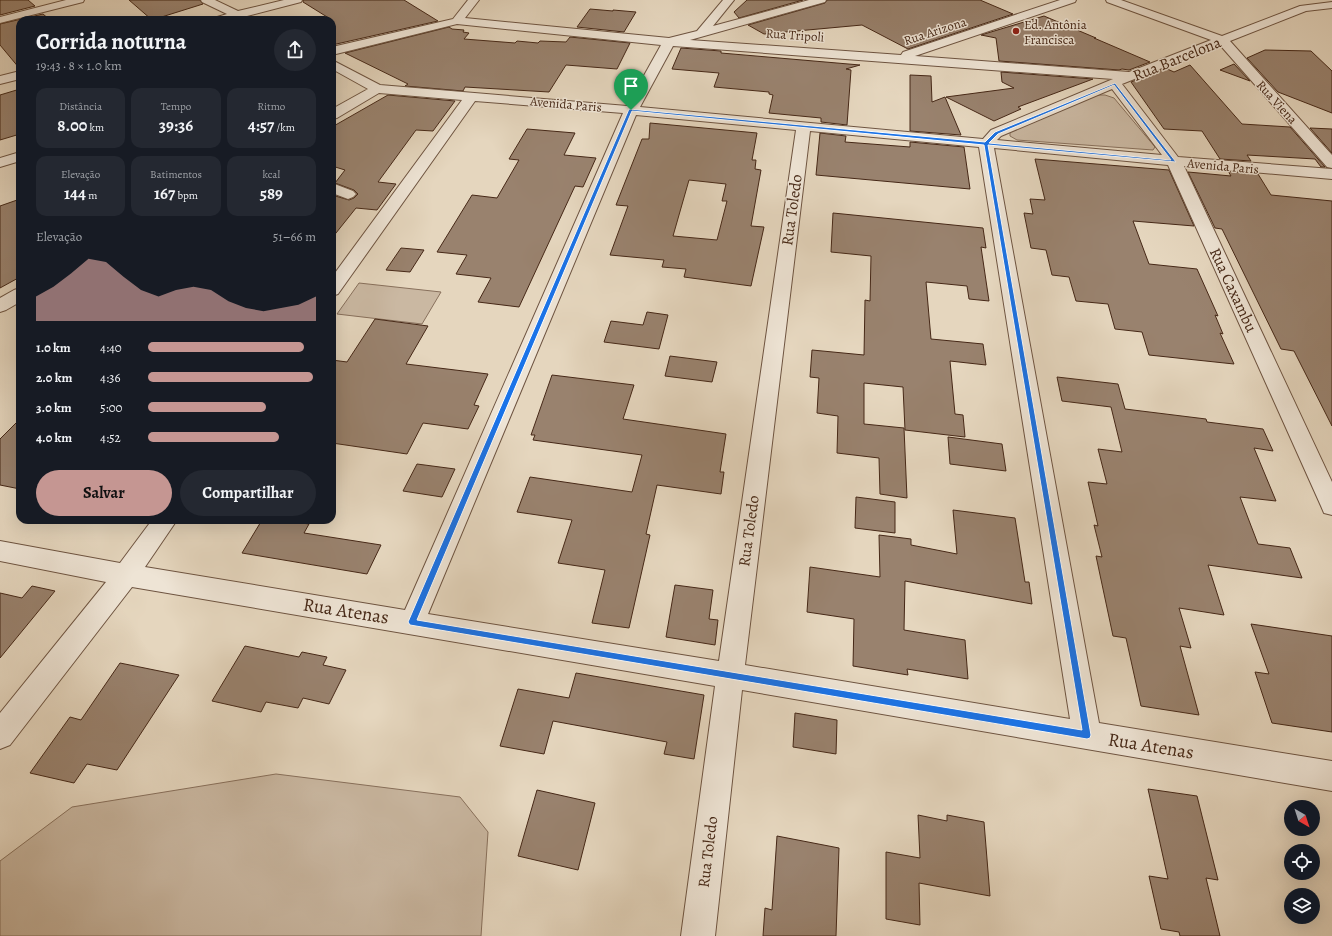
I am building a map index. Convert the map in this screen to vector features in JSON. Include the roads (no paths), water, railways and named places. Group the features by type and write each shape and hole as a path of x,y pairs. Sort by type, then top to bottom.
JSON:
{"street":[{"path":"0,20 80,0"},
{"path":"206,0 237,16"},
{"path":"247,16 297,0"},
{"path":"457,21 474,0"},
{"path":"702,32 729,0"},
{"path":"412,622 631,110 669,42 821,0"},
{"name":"Rua Arizona","path":"898,58 1071,0"},
{"path":"1111,0 1222,40"},
{"name":"Rua Barcelona","path":"986,144 996,133 1131,76 1304,8 1328,4"},
{"name":"Rua Tripoli","path":"336,50 457,21 669,42 1131,76"},
{"name":"Rua Viena","path":"1222,40 1332,164"},
{"name":"Avenida Paris","path":"336,66 377,89 631,110 1174,162 1332,174"},
{"path":"0,80 16,76"},
{"name":"Rua Caxambu","path":"1115,84 1174,162 1332,506"},
{"path":"336,113 377,89"},
{"path":"336,284 471,97"},
{"name":"Rua Toledo","path":"698,936 730,675 804,126"},
{"path":"986,144 1087,735"},
{"path":"0,163 16,157"},
{"path":"336,190 348,194"},
{"path":"0,306 16,296"},
{"path":"0,735 126,575 162,524"},
{"name":"Rua Atenas","path":"0,551 126,575 1332,776"}],"place":[{"name":"Ed. Antônia Francisca","path":"1016,31"}]}
